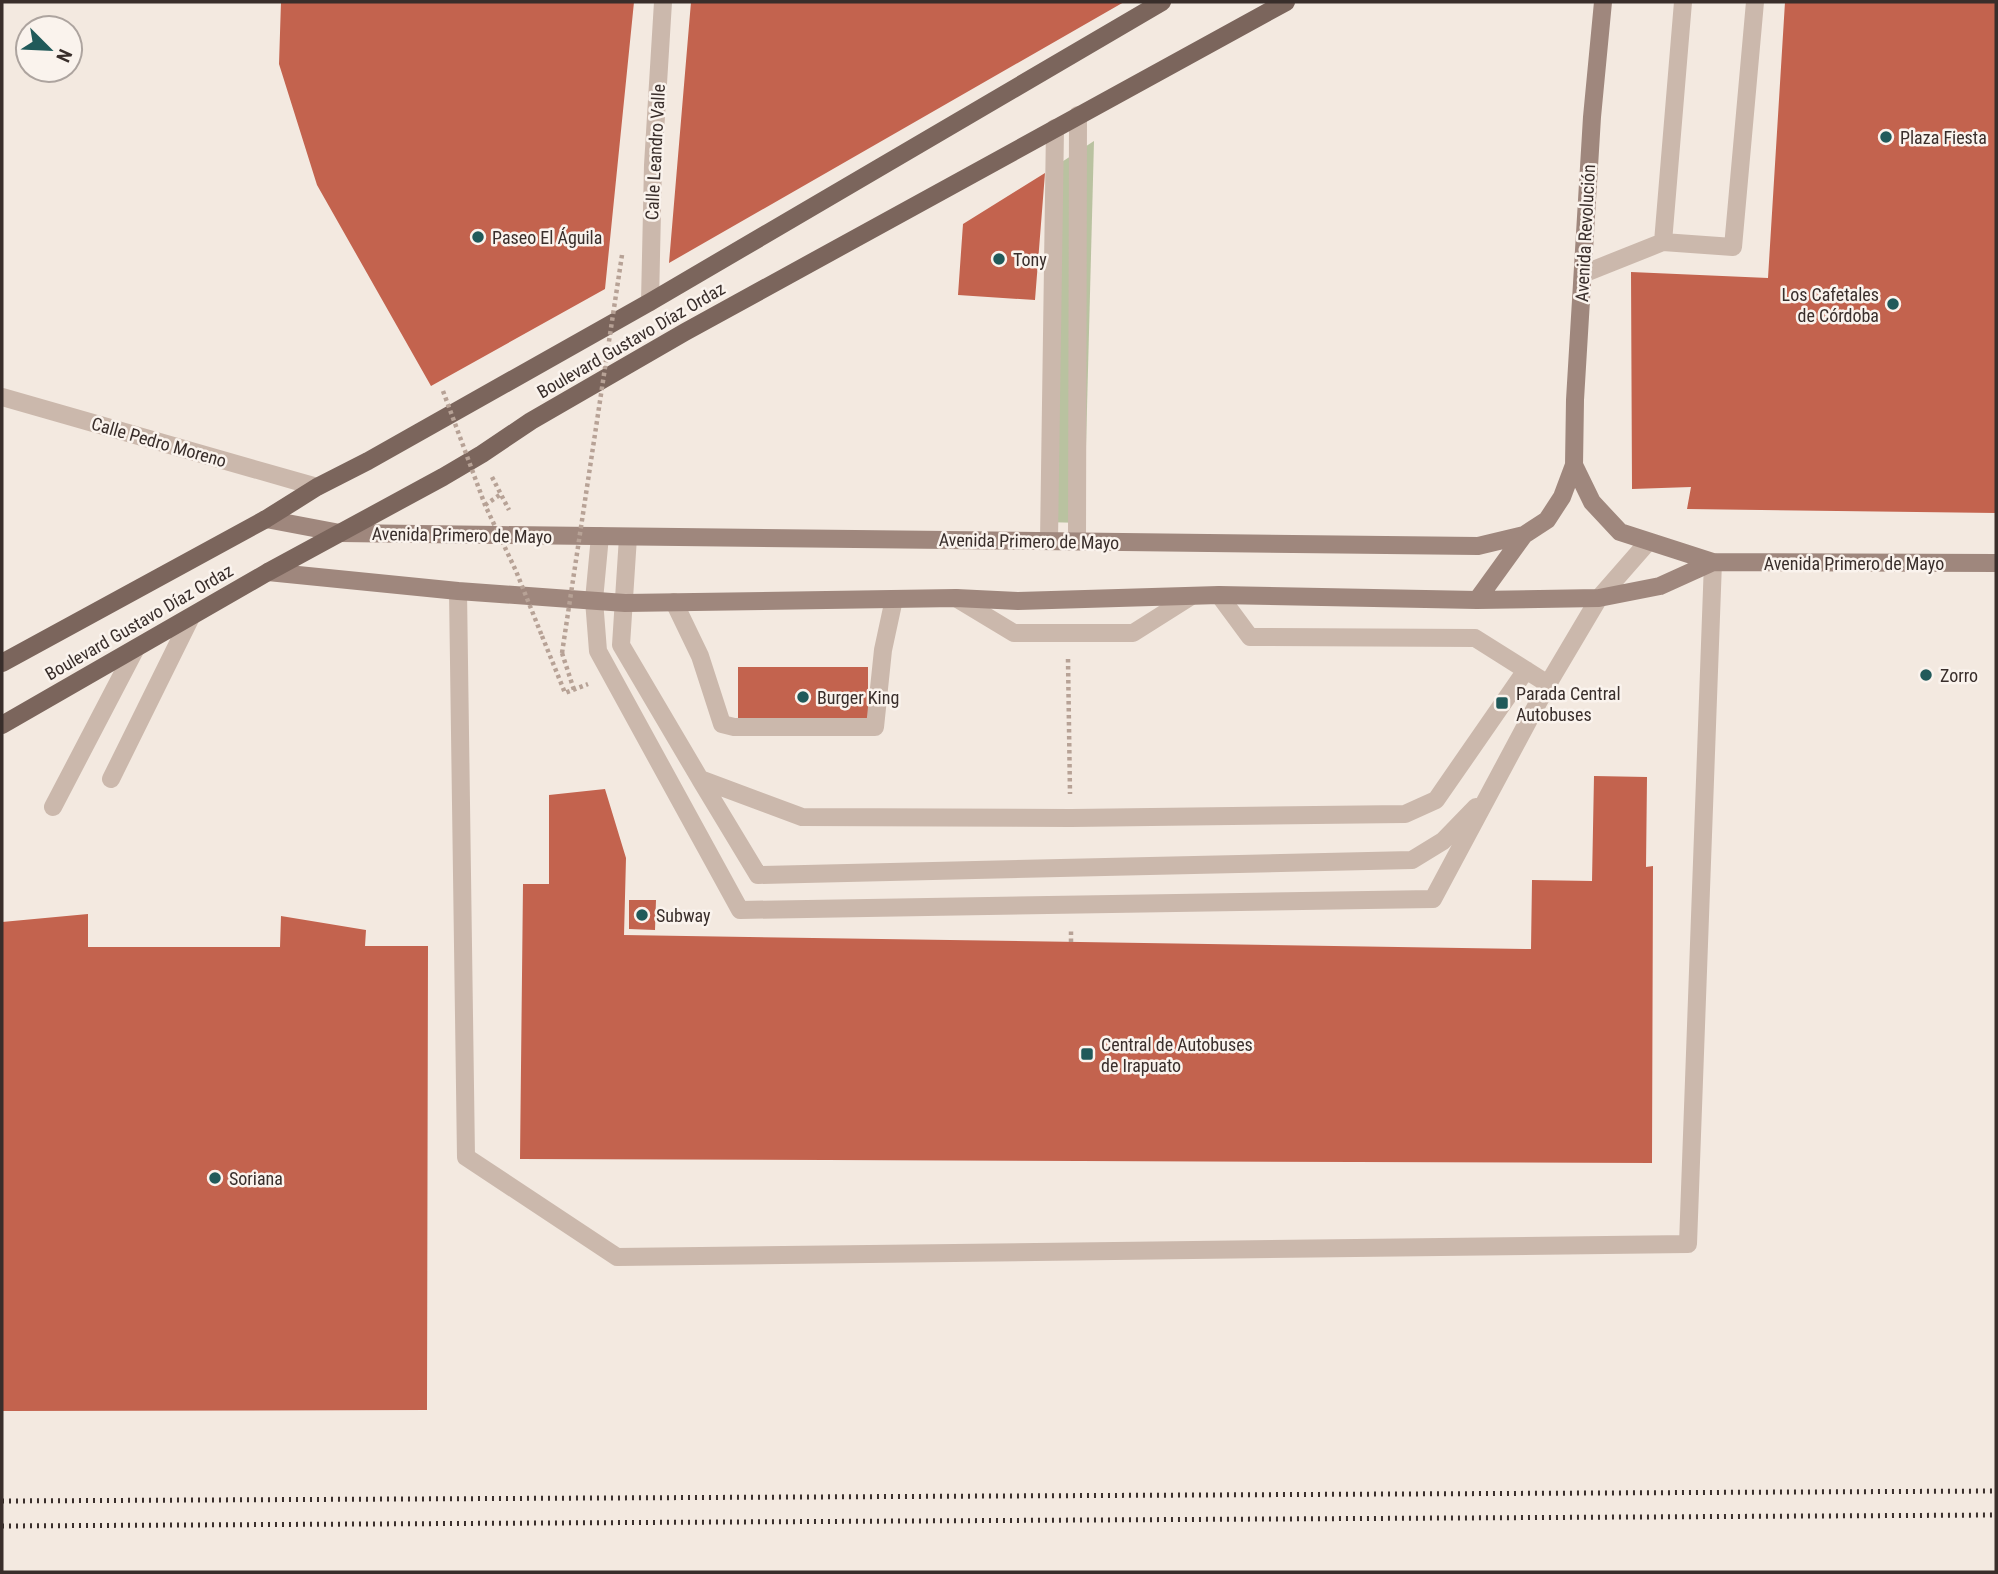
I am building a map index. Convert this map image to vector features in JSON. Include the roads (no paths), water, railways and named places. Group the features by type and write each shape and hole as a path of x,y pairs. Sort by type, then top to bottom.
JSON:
{"main road":[{"name":"Boulevard Gustavo Díaz Ordaz","path":"2,663 266,519 317,487 650,302 1162,2"},
{"name":"Boulevard Gustavo Díaz Ordaz","path":"2,725 268,572 453,471 531,421 685,332 1286,2"}],"street":[{"name":"Calle Leandro Valle","path":"650,302 653,165 663,2"},
{"name":"Avenida Revolución","path":"1574,465 1575,400 1592,117 1603,2"},
{"path":"1663,242 1684,2"},
{"path":"1583,274 1663,242 1734,247 1755,2"},
{"path":"1077,541 1078,115"},
{"path":"1049,541 1055,128"},
{"name":"Calle Pedro Moreno","path":"2,397 317,487"},
{"name":"Avenida Primero de Mayo","path":"266,519 340,533 1478,547 1524,535 1547,520 1562,497 1574,465"},
{"name":"Avenida Primero de Mayo","path":"1574,465 1592,502 1620,532 1713,562 1996,563"},
{"path":"1477,600 1524,535"},
{"path":"600,537 594,600 598,651 740,910 1433,899 1548,684 1599,598 1648,542"},
{"path":"628,537 621,645 758,875 1412,860 1443,841 1490,792"},
{"path":"458,591 467,1157 617,1257 1688,1244 1713,562"},
{"name":"Avenida Primero de Mayo","path":"268,572 458,591 625,603 956,598 1018,601 1219,595 1477,600 1599,598 1660,586 1713,562"},
{"path":"1219,595 1250,637 1475,638 1548,684"},
{"path":"956,598 1014,633 1133,633 1190,597"},
{"path":"674,602 700,656 722,724 734,727 874,727 883,650 894,599"},
{"path":"111,779 191,617"},
{"path":"53,807 136,648"},
{"path":"700,779 802,817 1071,818 1405,814 1436,800 1526,670"}],"railway":[{"path":"2,1501 1996,1491"},
{"path":"2,1526 1996,1515"}],"place":[{"name":"Plaza Fiesta","path":"1886,137"},
{"name":"Paseo El Águila","path":"478,237"},
{"name":"Tony","path":"999,259"},
{"name":"Los Cafetales de Córdoba","path":"1893,304"},
{"name":"Zorro","path":"1926,675"},
{"name":"Burger King","path":"803,697"},
{"name":"Parada Central Autobuses","path":"1502,703"},
{"name":"Subway","path":"642,915"},
{"name":"Central de Autobuses de Irapuato","path":"1087,1054"},
{"name":"Soriana","path":"215,1178"}]}
